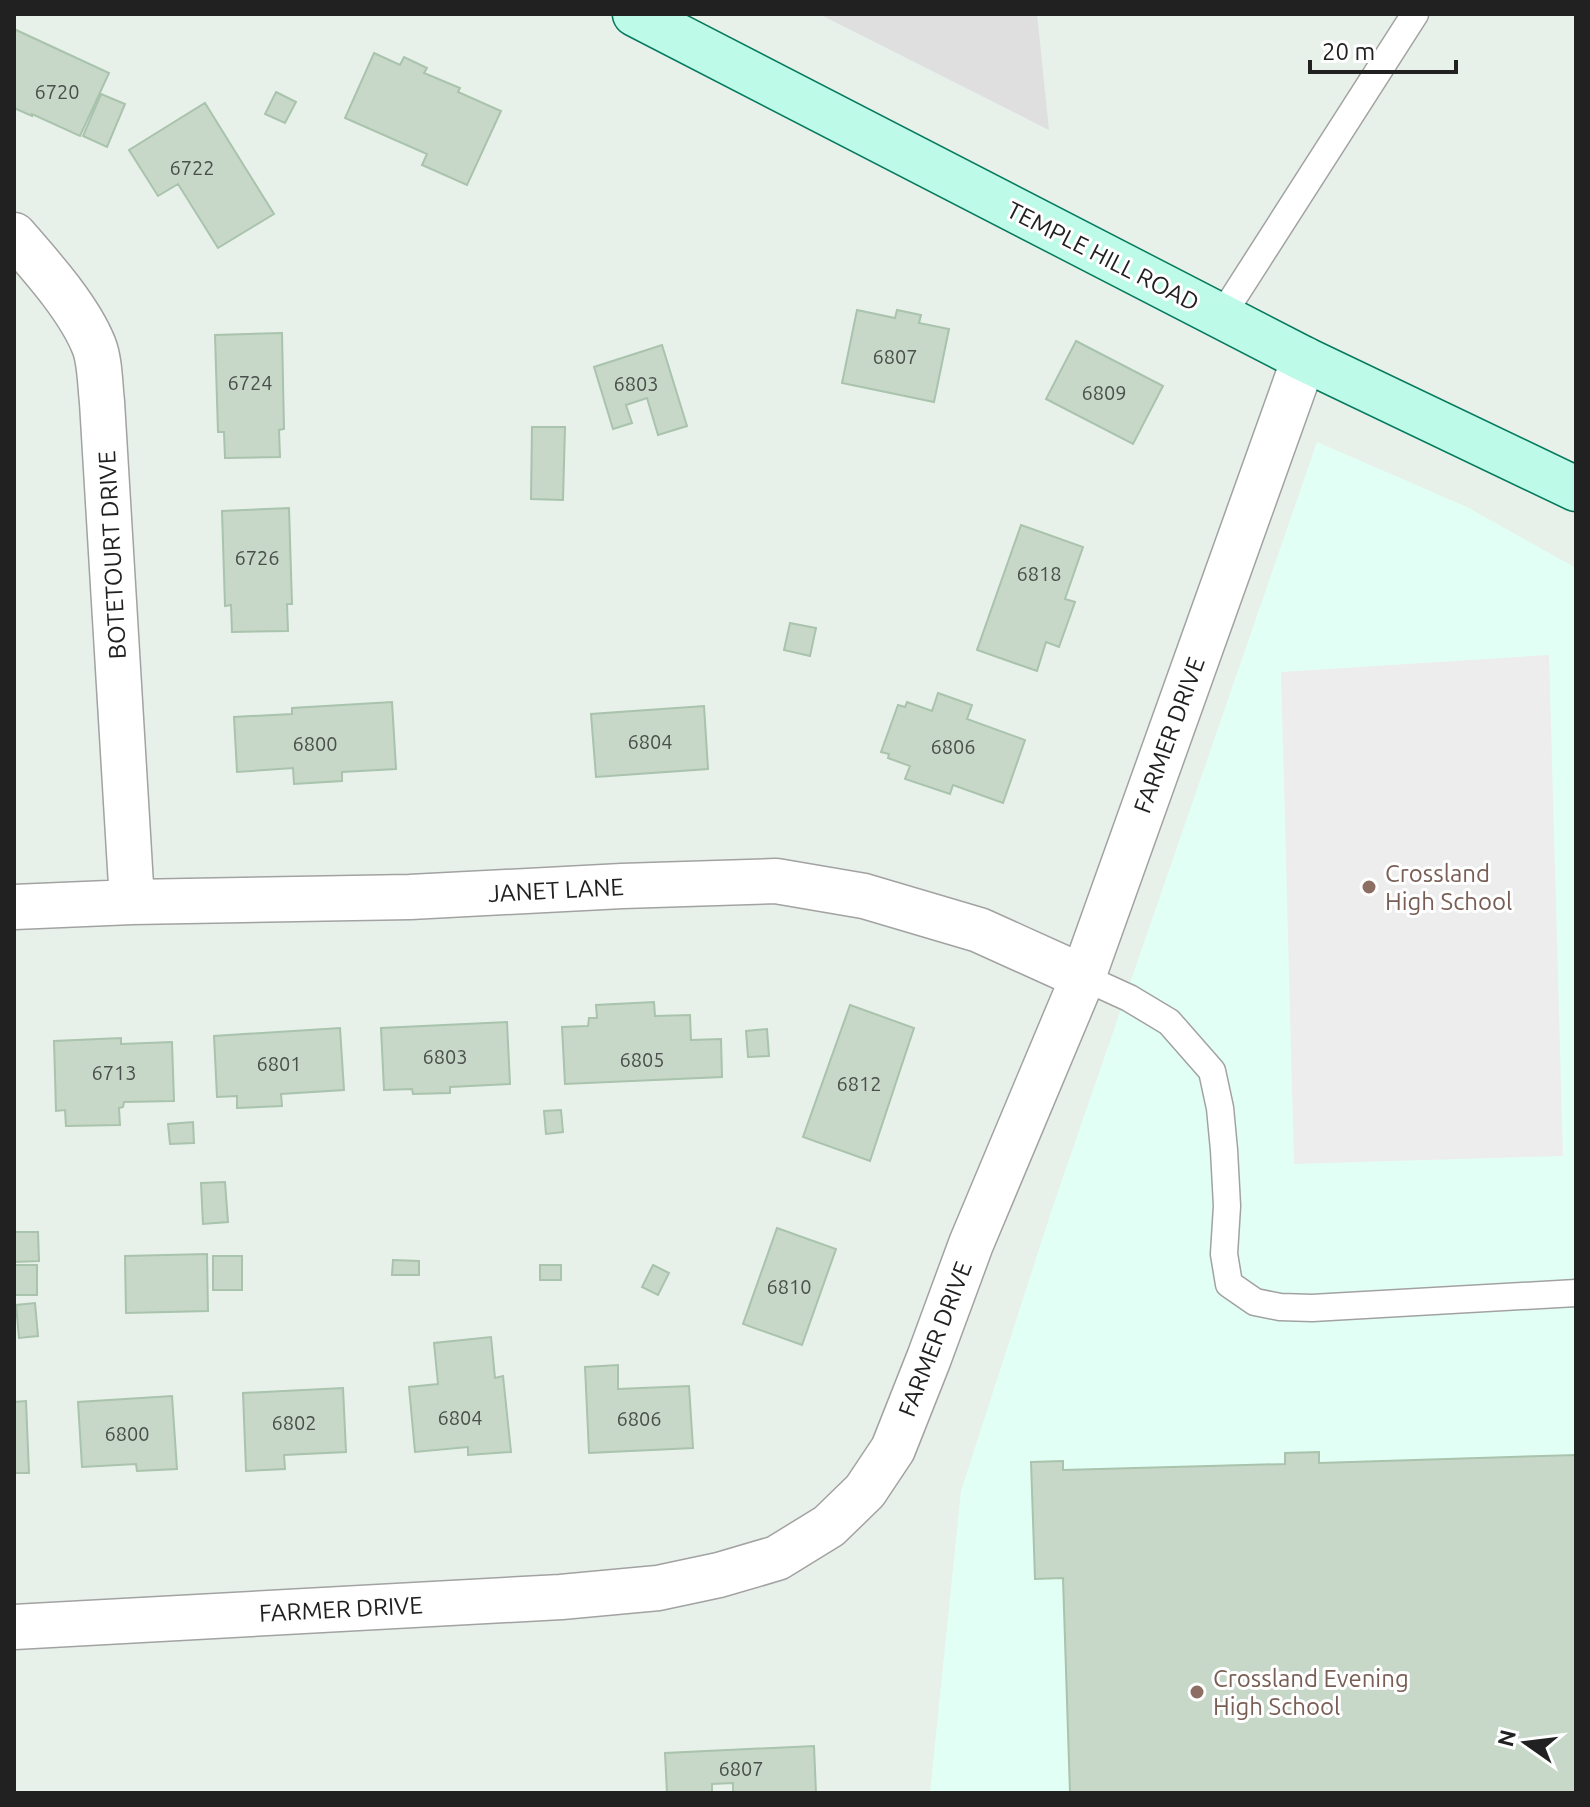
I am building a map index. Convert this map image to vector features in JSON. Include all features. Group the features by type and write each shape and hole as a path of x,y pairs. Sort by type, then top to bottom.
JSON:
{"main road":[{"name":"TEMPLE HILL ROAD","path":"635,14 1304,359 1576,489"}],"street":[{"name":"BOTETOURT DRIVE","path":"14,235 73,309 95,348 102,402 132,902"},
{"name":"FARMER DRIVE","path":"14,1627 546,1598 658,1588 777,1558 829,1526 865,1491 893,1449 971,1244 1083,977 1304,359"},
{"name":"JANET LANE","path":"14,907 410,897 776,881 864,896 979,930 1083,977"}],"lane":[{"path":"1221,317 1415,14"},
{"path":"1083,977 1129,998 1169,1022 1212,1071 1224,1150 1227,1206 1224,1254 1229,1284 1255,1302 1312,1308 1576,1293"}],"shaded area":[{"path":"819,14 1037,14 1049,130"},
{"name":"Crossland High School","path":"1317,442 1467,507 1576,568 1576,1793 930,1793 961,1491 1053,1206"},
{"path":"1549,655 1563,1156 1294,1164 1281,672"}],"building":[{"path":"14,29 109,73 80,136 14,108"},
{"path":"374,53 400,65 404,57 427,68 424,73 460,88 458,92 501,111 467,185 422,165 427,154 345,118"},
{"path":"276,92 296,102 285,123 265,114"},
{"path":"101,94 125,104 107,147 83,136"},
{"path":"205,103 274,214 218,248 178,184 158,196 129,150"},
{"path":"857,310 895,318 897,310 921,315 919,323 949,329 934,402 842,383"},
{"path":"282,333 284,429 279,430 280,457 225,458 224,432 218,432 215,335"},
{"path":"1076,341 1163,386 1133,444 1046,399"},
{"path":"662,345 687,426 658,435 647,398 626,405 632,423 613,429 594,367"},
{"path":"532,427 565,427 563,500 531,499"},
{"path":"289,508 292,604 287,604 288,631 232,632 231,605 225,606 222,511"},
{"path":"1021,525 1083,547 1065,599 1075,602 1059,647 1046,642 1037,671 977,650"},
{"path":"790,623 816,628 810,656 784,650"},
{"path":"938,693 972,705 967,719 1025,740 1003,803 953,785 950,794 905,779 910,766 881,752 898,705 905,707 907,702 932,711"},
{"path":"392,702 396,769 342,772 342,781 294,784 293,768 237,772 234,717 292,714 292,708"},
{"path":"704,706 708,769 596,777 591,714"},
{"path":"654,1002 655,1016 690,1015 691,1040 721,1039 722,1077 565,1084 562,1027 588,1026 589,1018 597,1018 596,1005"},
{"path":"850,1005 914,1028 870,1161 803,1137"},
{"path":"507,1022 510,1084 450,1087 450,1093 413,1094 412,1089 384,1090 381,1028"},
{"path":"340,1028 344,1090 281,1094 282,1106 237,1108 237,1096 217,1097 214,1036"},
{"path":"767,1029 769,1056 748,1057 746,1031"},
{"path":"121,1038 121,1044 172,1042 174,1101 124,1102 123,1107 119,1108 120,1125 66,1126 65,1110 56,1111 54,1041"},
{"path":"561,1110 563,1132 546,1134 544,1111"},
{"path":"193,1122 194,1143 170,1144 168,1124"},
{"path":"225,1182 228,1222 203,1224 201,1183"},
{"path":"777,1228 836,1249 802,1345 743,1324"},
{"path":"14,1232 38,1232 39,1261 14,1262"},
{"path":"207,1254 208,1311 126,1313 125,1256"},
{"path":"213,1256 242,1256 242,1290 213,1290"},
{"path":"393,1260 419,1261 419,1275 392,1275"},
{"path":"14,1265 37,1265 37,1295 14,1295"},
{"path":"540,1265 561,1265 561,1280 540,1280"},
{"path":"653,1265 669,1273 658,1295 642,1287"},
{"path":"35,1303 38,1336 19,1338 16,1305"},
{"path":"491,1337 495,1378 503,1376 511,1452 468,1455 468,1447 415,1452 409,1387 438,1384 434,1343"},
{"path":"618,1365 618,1389 689,1386 693,1448 589,1453 585,1367"},
{"path":"343,1388 346,1452 284,1455 285,1469 246,1471 243,1393"},
{"path":"172,1396 177,1469 137,1471 136,1464 82,1467 78,1402"},
{"path":"26,1401 29,1473 14,1473 14,1402"},
{"path":"1319,1452 1319,1463 1576,1455 1576,1793 1070,1793 1063,1578 1035,1579 1031,1462 1063,1461 1063,1470 1285,1464 1285,1453"},
{"path":"1319,1452 1319,1463 1576,1455 1576,1793 1070,1793 1063,1578 1035,1579 1031,1462 1063,1461 1063,1470 1285,1464 1285,1453"},
{"path":"814,1746 816,1793 733,1793 733,1783 712,1784 712,1793 667,1793 665,1753"}],"place":[{"name":"Crossland High School","path":"1369,887"},
{"name":"Crossland Evening High School","path":"1197,1692"}]}
